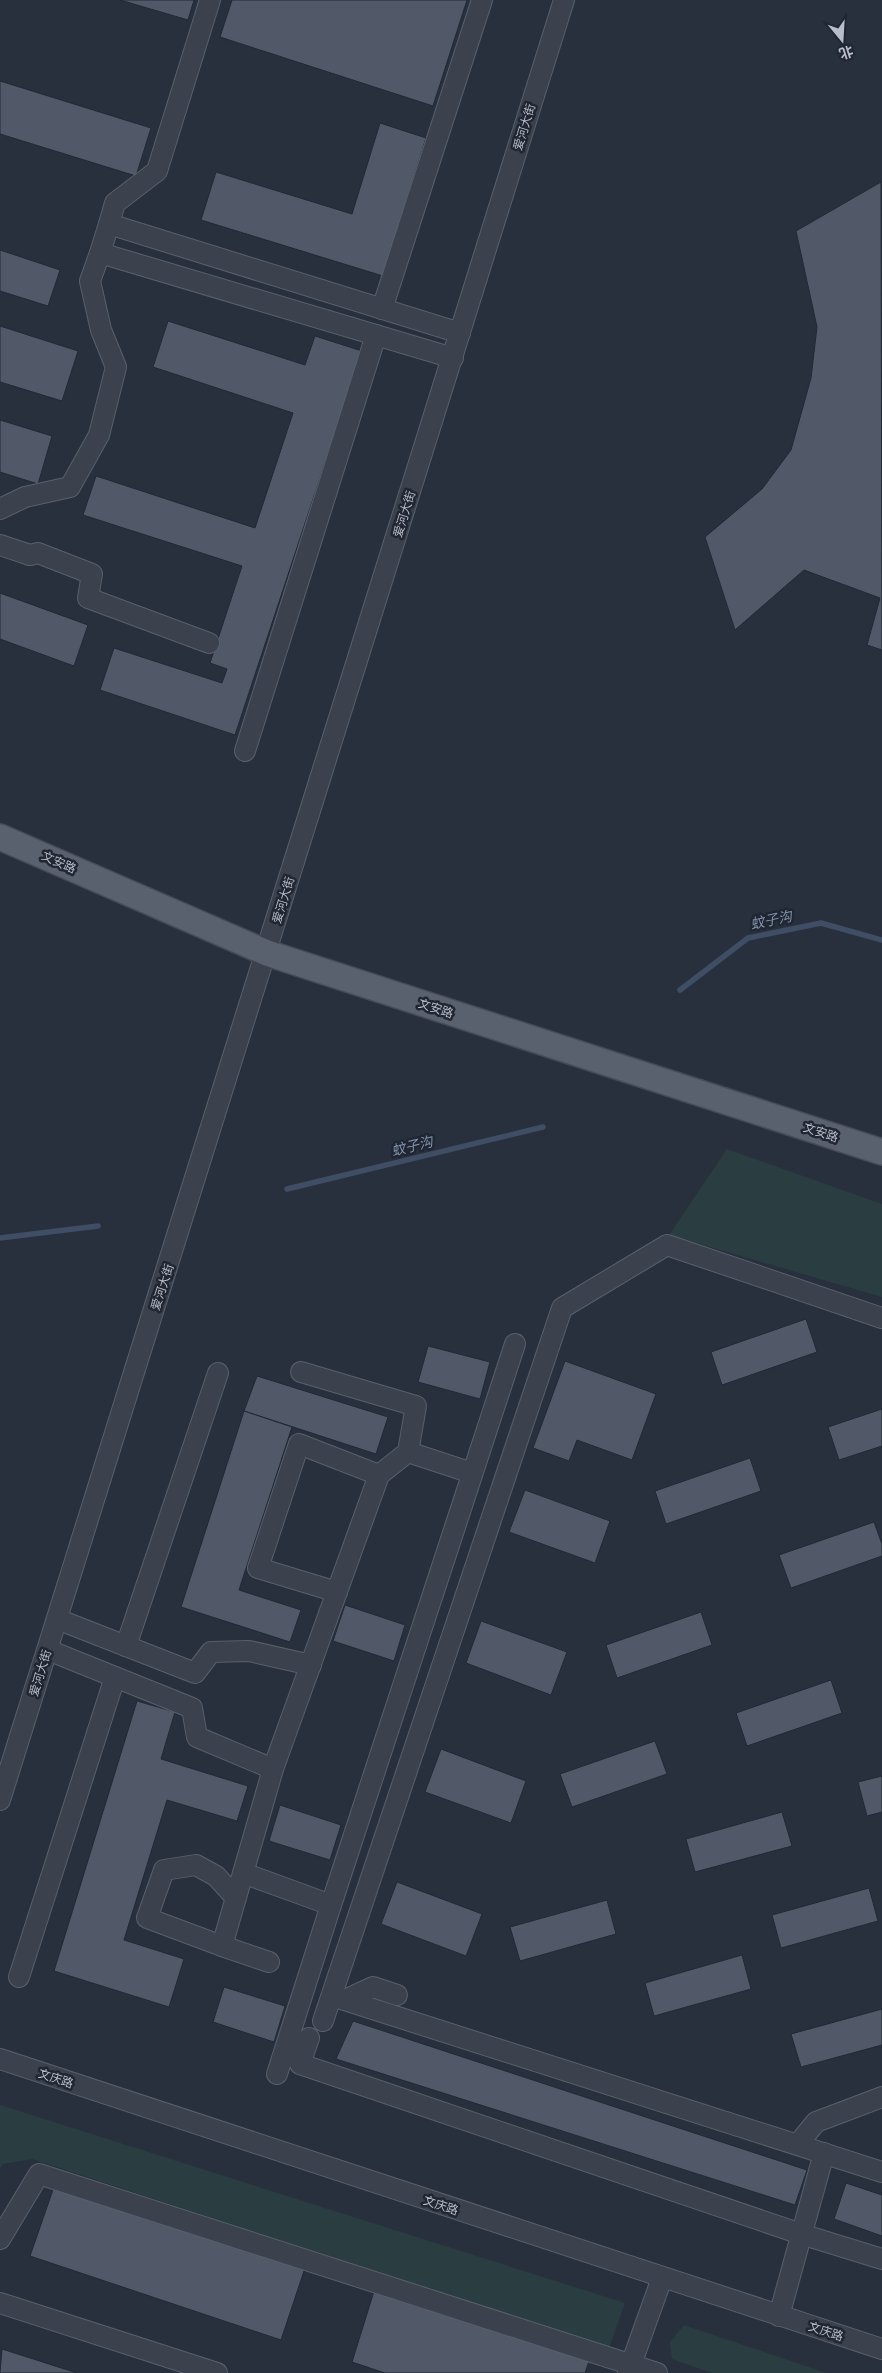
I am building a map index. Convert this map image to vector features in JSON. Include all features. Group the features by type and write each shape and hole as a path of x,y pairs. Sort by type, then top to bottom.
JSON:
{"main road":[{"name":"文安路","path":"0,837 267,953 882,1152"}],"street":[{"path":"0,509 24,497 70,487 99,435 116,367 100,330 90,281 115,203 157,170 210,0"},
{"path":"382,309 482,0"},
{"name":"爱河大街","path":"0,1800 267,953 564,0"},
{"path":"108,224 460,333"},
{"path":"100,253 452,358"},
{"path":"245,751 376,335"},
{"path":"0,545 30,555 38,553 92,574 88,598 209,643"},
{"path":"323,2021 339,1998 562,1308 667,1245 882,1318"},
{"path":"277,2074 515,1344"},
{"path":"222,1946 273,1768 380,1475 408,1452 416,1406 301,1372"},
{"path":"126,1646 218,1373"},
{"path":"337,1592 258,1568 299,1444 380,1475"},
{"path":"408,1452 472,1473"},
{"path":"56,1619 195,1673 211,1652 249,1651 311,1665"},
{"path":"48,1650 192,1708 197,1737 273,1768"},
{"path":"19,1977 115,1677"},
{"path":"236,1898 216,1876 196,1864 164,1870 147,1918 268,1962"},
{"path":"244,1873 331,1905"},
{"path":"339,1998 372,1987 397,1995"},
{"path":"339,1998 824,2153 876,2166"},
{"path":"309,2038 300,2064 802,2234 882,2259"},
{"name":"文庆路","path":"0,2059 882,2349"},
{"path":"798,2144 816,2122 882,2097"},
{"path":"779,2316 824,2153"},
{"path":"0,2239 39,2174 629,2369 657,2373"},
{"path":"629,2369 662,2278"},
{"path":"0,2302 217,2373"}],"shaded area":[{"path":"727,1149 882,1204 882,1297 669,1235"},
{"path":"0,2105 625,2303 609,2348 32,2159 3,2164 0,2169"},
{"path":"684,2325 826,2373 712,2373 672,2359 670,2342"}],"building":[{"path":"120,0 194,0 188,20"},
{"path":"232,0 467,0 433,106 220,37"},
{"path":"0,81 151,128 136,176 0,134"},
{"path":"380,123 426,138 383,276 201,220 216,172 352,214"},
{"path":"881,182 882,650 867,645 880,598 804,570 735,630 705,537 762,489 791,450 811,378 817,327 796,231"},
{"path":"0,250 60,270 48,306 0,291"},
{"path":"168,321 305,365 315,336 362,351 235,735 100,690 114,648 222,683 227,669 210,663 242,566 83,515 96,476 255,528 293,413 153,367"},
{"path":"0,326 78,351 62,401 0,382"},
{"path":"0,420 52,436 38,484 0,472"},
{"path":"0,593 88,625 74,666 0,639"},
{"path":"806,1319 817,1352 722,1385 711,1352"},
{"path":"428,1346 490,1362 480,1399 418,1382"},
{"path":"565,1361 656,1394 632,1460 577,1440 569,1461 533,1448"},
{"path":"257,1376 388,1417 376,1454 244,1411"},
{"path":"882,1409 882,1446 839,1460 828,1427"},
{"path":"244,1411 292,1427 239,1590 301,1610 290,1642 181,1607"},
{"path":"750,1458 761,1491 666,1524 655,1491"},
{"path":"525,1490 610,1521 595,1563 509,1532"},
{"path":"874,1522 882,1544 882,1556 791,1588 779,1555"},
{"path":"345,1605 405,1625 394,1661 333,1641"},
{"path":"701,1612 712,1645 617,1678 606,1645"},
{"path":"481,1621 567,1652 551,1695 466,1663"},
{"path":"831,1680 842,1713 747,1746 736,1713"},
{"path":"137,1701 175,1712 161,1759 248,1786 237,1821 167,1800 124,1940 184,1959 169,2007 54,1971"},
{"path":"655,1741 667,1774 572,1807 560,1774"},
{"path":"441,1749 526,1781 511,1823 425,1792"},
{"path":"882,1776 882,1812 867,1816 858,1782"},
{"path":"280,1805 341,1825 330,1860 269,1841"},
{"path":"782,1812 792,1846 695,1872 686,1839"},
{"path":"397,1882 482,1914 466,1956 381,1924"},
{"path":"869,1888 878,1921 781,1948 772,1915"},
{"path":"607,1900 616,1934 520,1961 510,1927"},
{"path":"742,1955 751,1989 654,2016 645,1983"},
{"path":"224,1987 285,2006 274,2042 213,2022"},
{"path":"882,2009 882,2045 801,2067 791,2034"},
{"path":"353,2021 807,2170 795,2205 336,2059"},
{"path":"846,2183 882,2195 882,2236 834,2219"},
{"path":"55,2184 305,2268 281,2340 30,2256"},
{"path":"375,2288 589,2361 585,2373 385,2373 352,2362"},
{"path":"2,2349 77,2373 0,2373"}],"waterway":[{"name":"蚊子沟","path":"680,990 748,938 821,923 882,940"},
{"name":"蚊子沟","path":"287,1189 543,1127"},
{"name":"蚊子沟","path":"0,1238 98,1226"}]}
